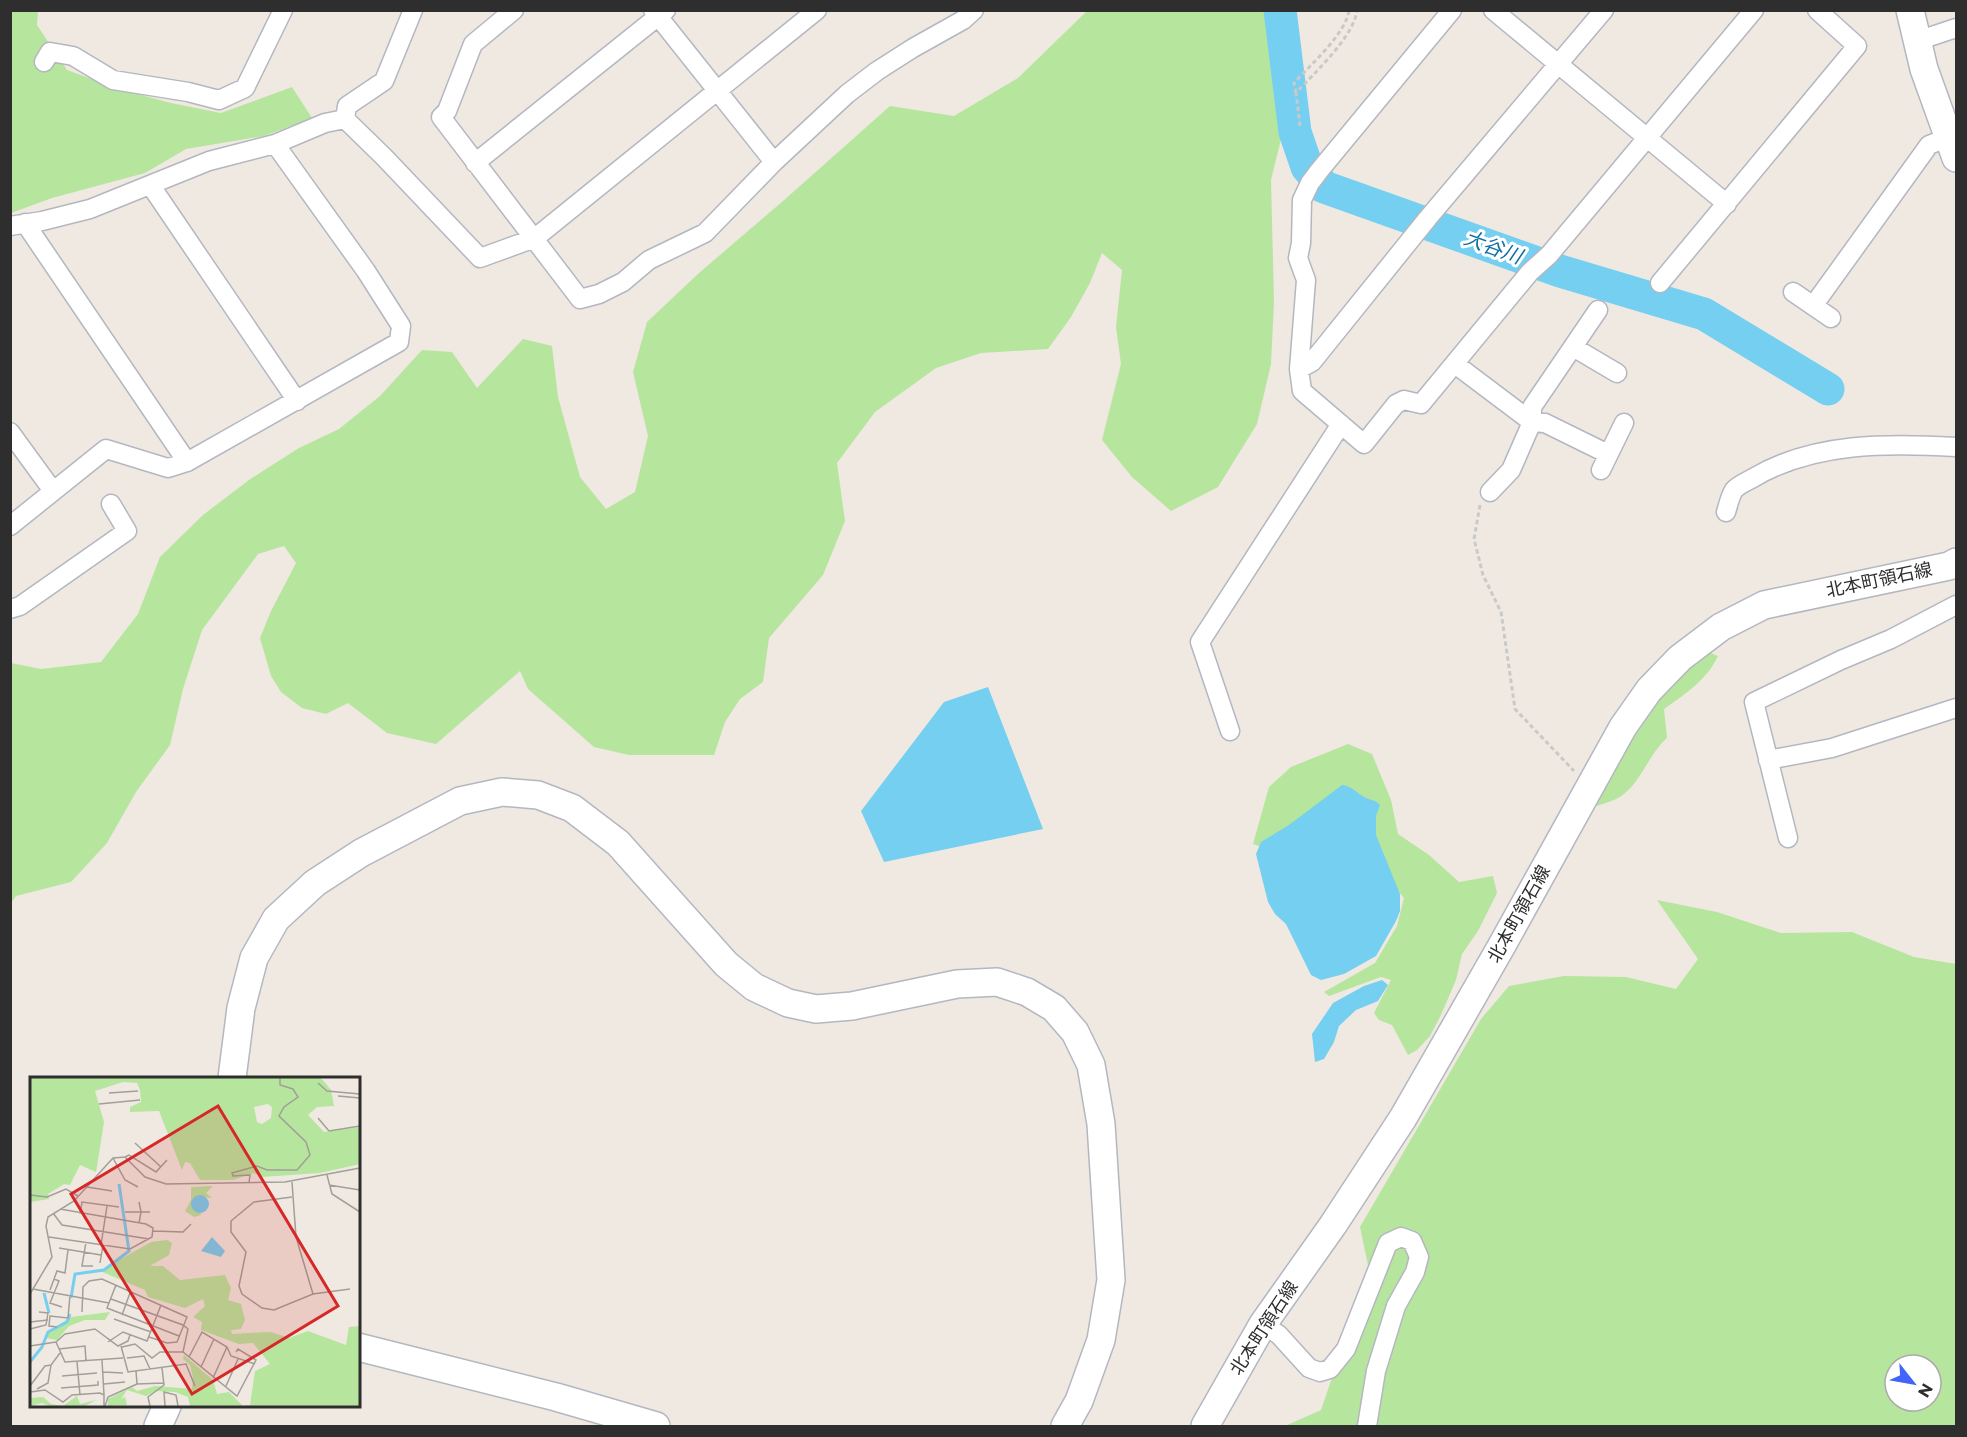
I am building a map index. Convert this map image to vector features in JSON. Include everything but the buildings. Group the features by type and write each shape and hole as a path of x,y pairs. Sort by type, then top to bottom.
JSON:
{"street":[{"path":"44,62 50,52 73,56 113,80 188,92 219,100 245,88 282,10"},
{"path":"345,119 347,106 384,81 413,10"},
{"path":"514,10 473,44 447,111 441,117 580,299 599,294 623,282 649,260 705,233 774,162 846,94 913,48 963,20 974,10"},
{"path":"345,119 480,258 535,238 817,10"},
{"path":"1452,10 1314,177 1302,200 1301,243 1298,258 1306,280 1299,369 1302,391 1364,444 1396,404 1404,400 1421,404 1530,272 1549,255 1754,10"},
{"path":"1493,10 1727,204"},
{"path":"1299,369 1312,362 1424,223 1604,10"},
{"path":"1660,283 1857,46 1817,10"},
{"path":"1813,306 1929,145 1953,148 1924,69 1910,10"},
{"path":"475,164 659,13 774,162"},
{"path":"1917,41 1956,27"},
{"path":"187,462 18,224 42,221 90,209 152,186 209,161 275,144 325,123 345,119"},
{"path":"10,526 106,449 168,468 187,462 399,342 401,326 366,271 275,144"},
{"path":"152,186 297,401"},
{"path":"1793,292 1831,318"},
{"path":"1490,492 1511,470 1532,422 1532,407 1598,310"},
{"path":"1573,347 1617,373"},
{"path":"1455,364 1532,422 1545,423 1605,462 1624,423"},
{"path":"1230,731 1200,642 1341,424"},
{"path":"10,432 53,491"},
{"path":"1726,512 1734,490 1760,474 1790,460 1832,450 1905,444 1956,447"},
{"path":"10,609 20,606 127,531 111,504"},
{"name":"北本町領石線","path":"1205,1426 1263,1324 1333,1225 1403,1118 1623,727 1648,690 1680,658 1721,627 1764,605 1949,566 1956,562"},
{"path":"1788,838 1754,702 1841,660 1891,639 1956,605"},
{"path":"1768,760 1832,748 1956,708"},
{"path":"232,1077 241,1008 254,958 276,919 315,883 361,853 460,801 502,792 538,795 572,808 618,843 726,964 754,987 788,1003 816,1009 852,1006 957,984 997,982 1026,992 1054,1008 1075,1032 1090,1065 1101,1124 1112,1280 1101,1340 1079,1401 1065,1426"},
{"path":"1263,1324 1279,1335 1309,1368 1320,1372 1330,1369 1346,1350 1388,1243 1401,1237 1412,1241 1419,1257 1415,1272 1396,1306 1376,1371 1367,1426"},
{"path":"360,1348 556,1397 656,1426"},
{"path":"158,1426 167,1407"}],"path":[{"path":"1300,126 1294,84 1332,41 1347,20 1349,10"},
{"path":"1296,93 1344,38 1354,22 1357,10"},
{"path":"1490,492 1479,507 1474,539 1483,575 1501,612 1515,709 1590,786"}],"green space":[{"path":"1088,10 1289,11 1287,115 1271,180 1274,302 1271,364 1257,424 1218,487 1171,511 1132,477 1102,440 1121,364 1116,327 1122,270 1102,253 1090,283 1071,317 1048,349 981,353 936,368 875,412 837,463 845,521 823,575 769,638 763,682 740,699 725,722 714,755 629,755 594,747 528,689 520,671 436,744 387,733 348,703 326,714 302,708 281,692 271,676 260,638 296,563 284,546 258,554 202,630 183,689 170,745 136,792 107,843 71,882 16,896 11,903 11,663 41,669 101,662 138,614 160,557 203,515 249,480 299,448 339,429 380,396 422,350 452,352 477,388 523,339 552,346 558,397 580,477 606,509 635,492 648,436 633,372 647,322 699,273 890,106 954,116 1018,78"},
{"path":"10,11 38,11 37,25 67,70 119,89 221,113 292,87 312,118 264,136 186,149 145,173 52,198 11,213"},
{"path":"1706,651 1718,656 1713,665 1694,686 1664,709 1667,738 1627,791 1620,797 1597,806 1597,798 1655,703"},
{"path":"1348,744 1372,754 1391,800 1398,834 1429,855 1459,882 1493,876 1497,893 1478,931 1462,954 1456,980 1430,1036 1417,1050 1408,1055 1392,1025 1379,1020 1374,1013 1391,980 1381,977 1329,996 1324,992 1375,963 1397,926 1404,898 1385,876 1253,844 1269,787 1291,767"},
{"path":"1657,900 1717,912 1781,933 1852,932 1914,957 1956,964 1956,1426 1285,1426 1321,1410 1369,1270 1360,1227 1481,1019 1509,986 1564,976 1626,977 1676,989 1698,959"}],"water":[{"path":"988,687 1043,829 884,862 861,811 944,702"},
{"path":"1342,785 1380,805 1376,816 1376,835 1400,894 1400,911 1376,956 1344,974 1321,980 1311,975 1286,924 1275,914 1268,902 1256,854 1261,842 1289,825"},
{"path":"1382,980 1388,985 1378,1001 1356,1010 1339,1026 1334,1042 1324,1059 1315,1062 1312,1034 1333,1003 1364,986"}],"waterway":[{"name":"大谷川","path":"1280,10 1295,132 1307,167 1324,187 1560,271 1704,314 1828,389"}]}
